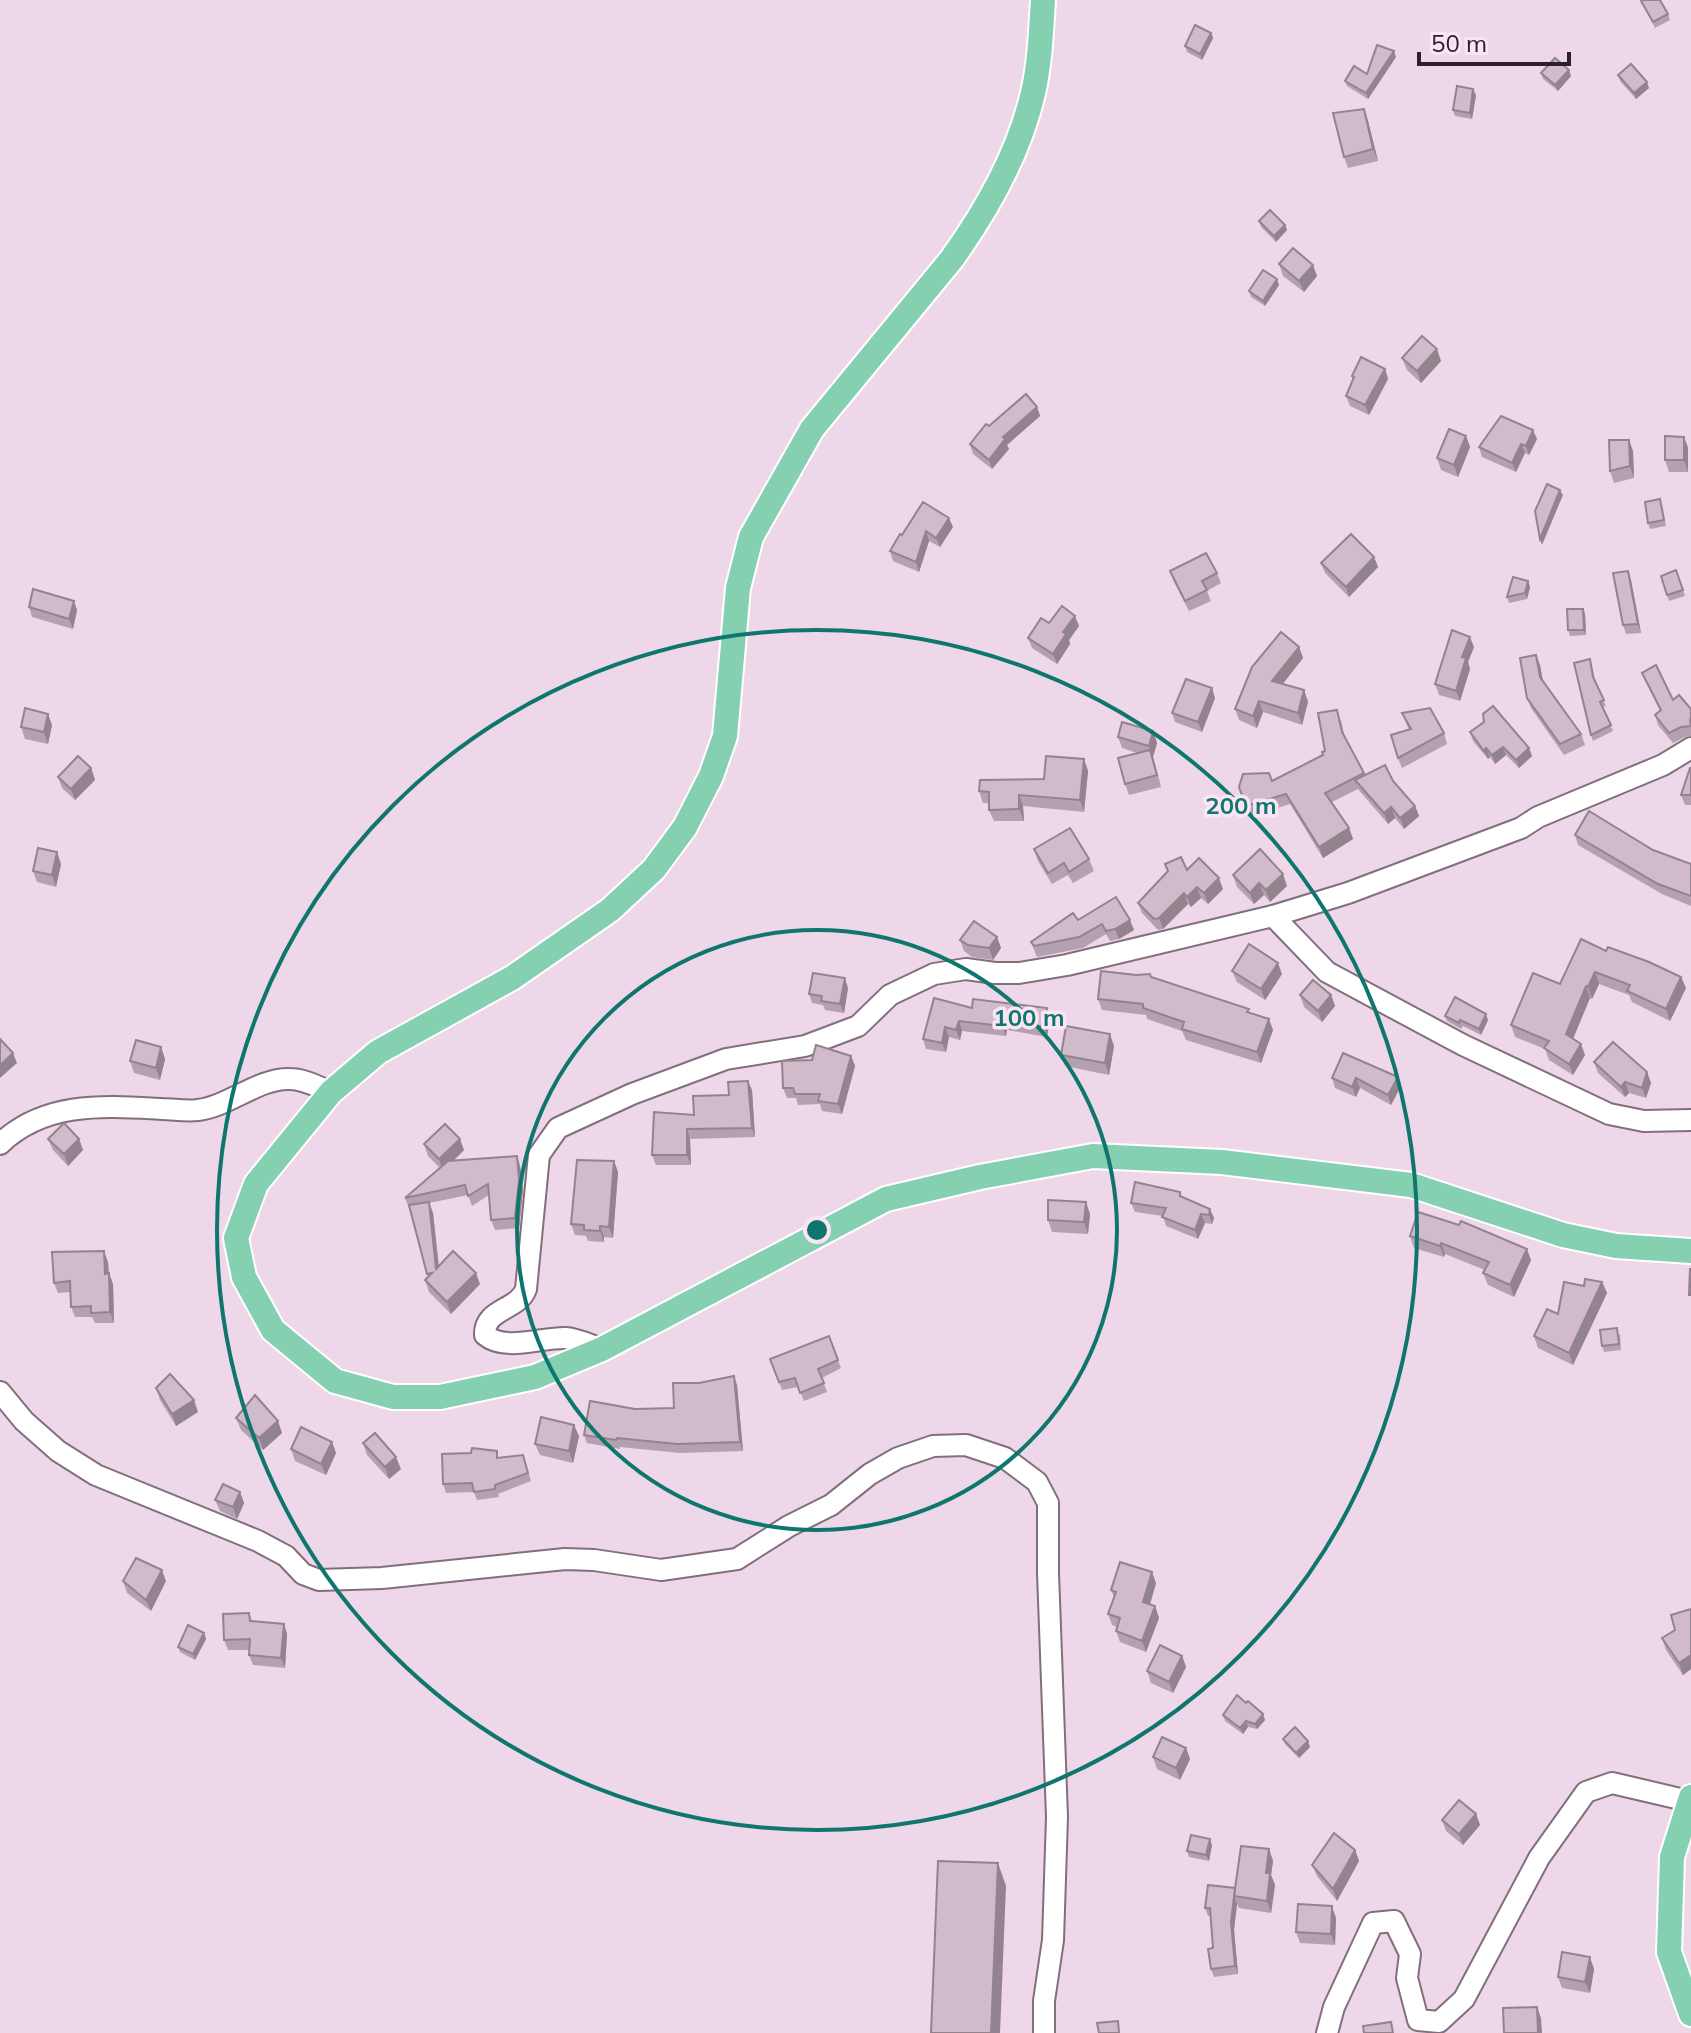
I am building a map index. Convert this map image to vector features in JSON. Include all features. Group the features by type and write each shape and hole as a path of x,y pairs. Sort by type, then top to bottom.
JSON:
{"main road":[{"path":"1043,0 1033,92 1004,174 951,260 812,429 751,537 738,588 725,736 711,776 685,827 654,869 610,910 512,978 378,1052 331,1092 256,1184 236,1238 244,1277 273,1330 335,1381 393,1397 440,1397 535,1377 602,1349 886,1199 980,1177 1093,1156 1222,1162 1411,1185 1563,1235 1616,1246 1691,1251"},
{"path":"1690,1799 1672,1857 1669,1952 1691,2014"}],"street":[{"path":"602,1349 564,1338 522,1342 491,1340 485,1335 489,1319 518,1301 526,1289 539,1155 558,1128 632,1094 726,1059 805,1046 858,1026 890,995 943,971 966,969 1019,973 1067,965 1273,916 1348,893 1521,828 1538,817 1663,765 1691,748"},
{"path":"1273,916 1327,972 1463,1045 1609,1114 1644,1121 1691,1120"},
{"path":"0,1144 30,1121 73,1108 113,1105 199,1110 269,1082 288,1079 300,1080 331,1092"},
{"path":"0,1392 24,1421 58,1451 96,1475 258,1541 286,1556 303,1574 319,1580 382,1578 565,1559 661,1570 701,1566 737,1559 789,1526 831,1505 870,1474 898,1458 933,1446 966,1445 1005,1458 1037,1482 1048,1503 1057,1817 1053,1940 1044,2001 1044,2033"},
{"path":"1327,2033 1334,2007 1373,1923 1394,1921 1410,1954 1407,1978 1418,2020 1439,2022 1464,1999 1539,1858 1586,1792 1612,1783 1690,1799"}],"building":[{"path":"1642,0 1660,0 1668,14 1653,22"},
{"path":"1195,25 1211,33 1200,54 1185,46"},
{"path":"1377,45 1394,51 1366,93 1345,81 1354,66 1367,74"},
{"path":"1555,58 1569,70 1555,85 1541,73"},
{"path":"1631,64 1647,82 1634,93 1618,75"},
{"path":"1457,86 1473,89 1470,113 1453,110"},
{"path":"1364,109 1373,149 1344,157 1333,113"},
{"path":"1270,210 1285,225 1274,236 1259,221"},
{"path":"1293,248 1313,265 1299,281 1279,264"},
{"path":"1263,270 1277,279 1263,301 1249,291"},
{"path":"1422,336 1437,349 1417,371 1402,358"},
{"path":"1361,357 1385,369 1365,405 1346,396"},
{"path":"1026,394 1037,407 1003,437 1005,439 989,460 970,444 986,424 989,426"},
{"path":"1501,416 1533,430 1526,446 1521,444 1512,463 1479,447"},
{"path":"1449,429 1466,436 1454,465 1437,458"},
{"path":"1665,436 1684,437 1684,460 1665,460"},
{"path":"1609,440 1629,440 1630,466 1610,471"},
{"path":"1547,484 1560,490 1540,539 1535,511"},
{"path":"1660,499 1664,520 1648,523 1645,502"},
{"path":"923,502 949,518 936,538 926,531 916,562 890,551"},
{"path":"1351,534 1374,557 1346,587 1321,563"},
{"path":"1206,553 1217,573 1202,581 1207,590 1185,601 1170,571"},
{"path":"1676,570 1683,590 1667,595 1661,576"},
{"path":"1628,571 1638,624 1623,625 1613,573"},
{"path":"1513,577 1528,581 1525,593 1507,597"},
{"path":"33,589 74,601 69,619 29,607"},
{"path":"1062,606 1075,616 1053,654 1028,638 1041,618 1049,623"},
{"path":"1567,609 1583,609 1584,630 1568,630"},
{"path":"1452,630 1470,637 1462,657 1466,658 1456,691 1435,684"},
{"path":"1281,632 1299,647 1272,681 1304,690 1298,713 1259,701 1253,716 1235,709 1252,667"},
{"path":"1536,655 1540,677 1581,734 1560,744 1527,698 1520,658"},
{"path":"1590,659 1593,677 1604,700 1600,702 1611,725 1591,735 1574,663"},
{"path":"1656,665 1673,700 1679,695 1691,709 1691,726 1669,733 1655,715 1661,710 1642,673"},
{"path":"1186,679 1212,688 1198,722 1172,713"},
{"path":"1493,706 1529,748 1516,760 1503,747 1492,755 1486,748 1484,751 1470,732 1484,722 1483,714"},
{"path":"25,708 48,714 44,732 21,727"},
{"path":"1430,708 1444,733 1398,758 1391,735 1411,729 1402,713"},
{"path":"1337,710 1342,732 1364,773 1325,793 1349,828 1319,847 1286,794 1246,806 1239,787 1243,774 1269,773 1272,781 1323,755 1325,751 1318,713"},
{"path":"1122,722 1153,731 1149,746 1118,737"},
{"path":"1150,750 1157,775 1125,784 1118,758"},
{"path":"78,756 91,768 71,789 58,777"},
{"path":"1046,756 1084,759 1080,800 1019,795 1019,809 989,810 989,792 979,791 980,780 1044,779"},
{"path":"1385,765 1393,781 1415,806 1400,818 1391,807 1384,813 1355,780"},
{"path":"1690,768 1691,795 1681,795"},
{"path":"1589,811 1653,850 1691,864 1691,896 1658,884 1575,835"},
{"path":"1070,828 1089,859 1069,872 1064,863 1048,873 1034,849"},
{"path":"38,848 57,852 52,875 33,871"},
{"path":"1260,849 1283,874 1266,890 1259,883 1250,893 1233,875"},
{"path":"1181,857 1187,870 1199,858 1219,878 1204,893 1197,887 1187,897 1184,893 1159,918 1154,919 1138,903 1168,871 1165,864"},
{"path":"1116,897 1130,920 1115,929 1106,931 1102,924 1079,937 1034,946 1031,942 1073,913 1078,920"},
{"path":"974,921 997,937 989,948 968,945 960,940"},
{"path":"1581,939 1606,951 1608,947 1649,962 1681,977 1666,1009 1627,991 1630,985 1595,972 1566,1034 1581,1044 1569,1064 1544,1048 1549,1041 1511,1025 1533,973 1560,984"},
{"path":"1249,944 1278,963 1261,989 1232,971"},
{"path":"1101,971 1150,974 1151,977 1249,1009 1247,1012 1269,1019 1257,1052 1182,1029 1184,1022 1143,1008 1143,1004 1098,999"},
{"path":"813,973 845,978 840,1004 821,1001 822,996 809,994"},
{"path":"1313,980 1331,995 1318,1011 1300,995"},
{"path":"1455,997 1486,1014 1479,1029 1445,1016"},
{"path":"934,998 972,1008 973,999 1047,1008 1044,1027 1003,1020 1002,1026 959,1021 956,1030 945,1027 942,1043 923,1039"},
{"path":"1066,1026 1110,1034 1105,1063 1061,1055"},
{"path":"0,1039 13,1053 0,1065"},
{"path":"136,1040 161,1047 156,1068 130,1061"},
{"path":"1613,1042 1647,1072 1642,1088 1625,1082 1621,1087 1594,1062"},
{"path":"816,1045 851,1056 838,1104 818,1101 820,1094 795,1094 793,1088 783,1088 782,1061 812,1060"},
{"path":"1343,1053 1398,1077 1388,1095 1356,1078 1352,1087 1332,1078"},
{"path":"748,1081 752,1128 687,1129 687,1155 652,1155 654,1112 694,1115 693,1096 729,1095 728,1082"},
{"path":"64,1123 79,1139 64,1154 48,1139"},
{"path":"445,1124 460,1139 439,1159 424,1144"},
{"path":"517,1156 519,1180 515,1218 491,1220 488,1184 468,1196 465,1185 405,1198 448,1161"},
{"path":"577,1160 614,1161 609,1227 600,1226 600,1231 584,1230 584,1225 571,1224"},
{"path":"1135,1182 1180,1192 1180,1196 1210,1209 1209,1215 1201,1214 1195,1230 1162,1217 1166,1208 1131,1203"},
{"path":"1048,1200 1086,1202 1084,1222 1048,1220"},
{"path":"429,1202 436,1269 453,1251 476,1273 447,1302 425,1280 432,1273 427,1274 409,1205"},
{"path":"1418,1212 1459,1225 1461,1221 1527,1249 1510,1285 1483,1273 1489,1262 1441,1243 1440,1246 1410,1236"},
{"path":"104,1251 105,1274 109,1273 110,1312 91,1313 91,1306 71,1307 70,1281 54,1283 52,1252"},
{"path":"1585,1279 1602,1282 1569,1353 1534,1336 1547,1309 1558,1314 1564,1282 1584,1286"},
{"path":"1617,1328 1619,1344 1602,1346 1600,1330"},
{"path":"829,1336 838,1360 818,1369 824,1383 800,1393 795,1378 779,1382 770,1359"},
{"path":"170,1374 194,1400 172,1414 156,1388"},
{"path":"734,1376 740,1442 677,1444 584,1435 590,1401 635,1409 674,1408 673,1383 699,1383"},
{"path":"255,1395 278,1421 259,1438 236,1418"},
{"path":"541,1417 574,1425 569,1451 535,1444"},
{"path":"301,1427 332,1442 321,1464 291,1449"},
{"path":"375,1433 396,1457 385,1467 363,1443"},
{"path":"472,1448 497,1451 497,1458 523,1455 528,1473 495,1485 495,1489 474,1492 472,1483 443,1484 442,1454 471,1453"},
{"path":"223,1484 240,1492 233,1507 215,1500"},
{"path":"136,1558 162,1570 146,1600 123,1581"},
{"path":"1120,1562 1152,1572 1143,1602 1155,1606 1142,1641 1116,1631 1120,1618 1108,1614 1116,1592 1111,1590"},
{"path":"1691,1609 1691,1655 1679,1663 1662,1638 1675,1630 1671,1615"},
{"path":"249,1613 250,1621 284,1624 281,1658 249,1655 250,1639 224,1640 223,1614"},
{"path":"188,1625 204,1633 193,1654 178,1647"},
{"path":"1160,1645 1182,1656 1169,1682 1147,1671"},
{"path":"1237,1695 1263,1714 1255,1724 1246,1721 1240,1728 1223,1715"},
{"path":"1295,1727 1308,1741 1296,1753 1283,1739"},
{"path":"1162,1737 1186,1748 1176,1768 1153,1757"},
{"path":"1459,1800 1476,1814 1459,1834 1442,1820"},
{"path":"1334,1833 1355,1850 1333,1889 1312,1865"},
{"path":"1191,1835 1210,1839 1206,1855 1187,1851"},
{"path":"1241,1846 1269,1849 1267,1901 1234,1896"},
{"path":"938,1861 998,1863 991,2033 931,2033"},
{"path":"1208,1885 1235,1888 1231,1922 1235,1966 1211,1969 1208,1949 1213,1948 1210,1908 1205,1908"},
{"path":"1298,1904 1332,1906 1331,1934 1296,1932"},
{"path":"1562,1952 1590,1957 1585,1982 1558,1977"},
{"path":"1537,2007 1538,2033 1504,2033 1503,2008"},
{"path":"1118,2021 1119,2033 1099,2033 1097,2023"},
{"path":"1391,2022 1393,2033 1364,2033 1363,2026"}]}
